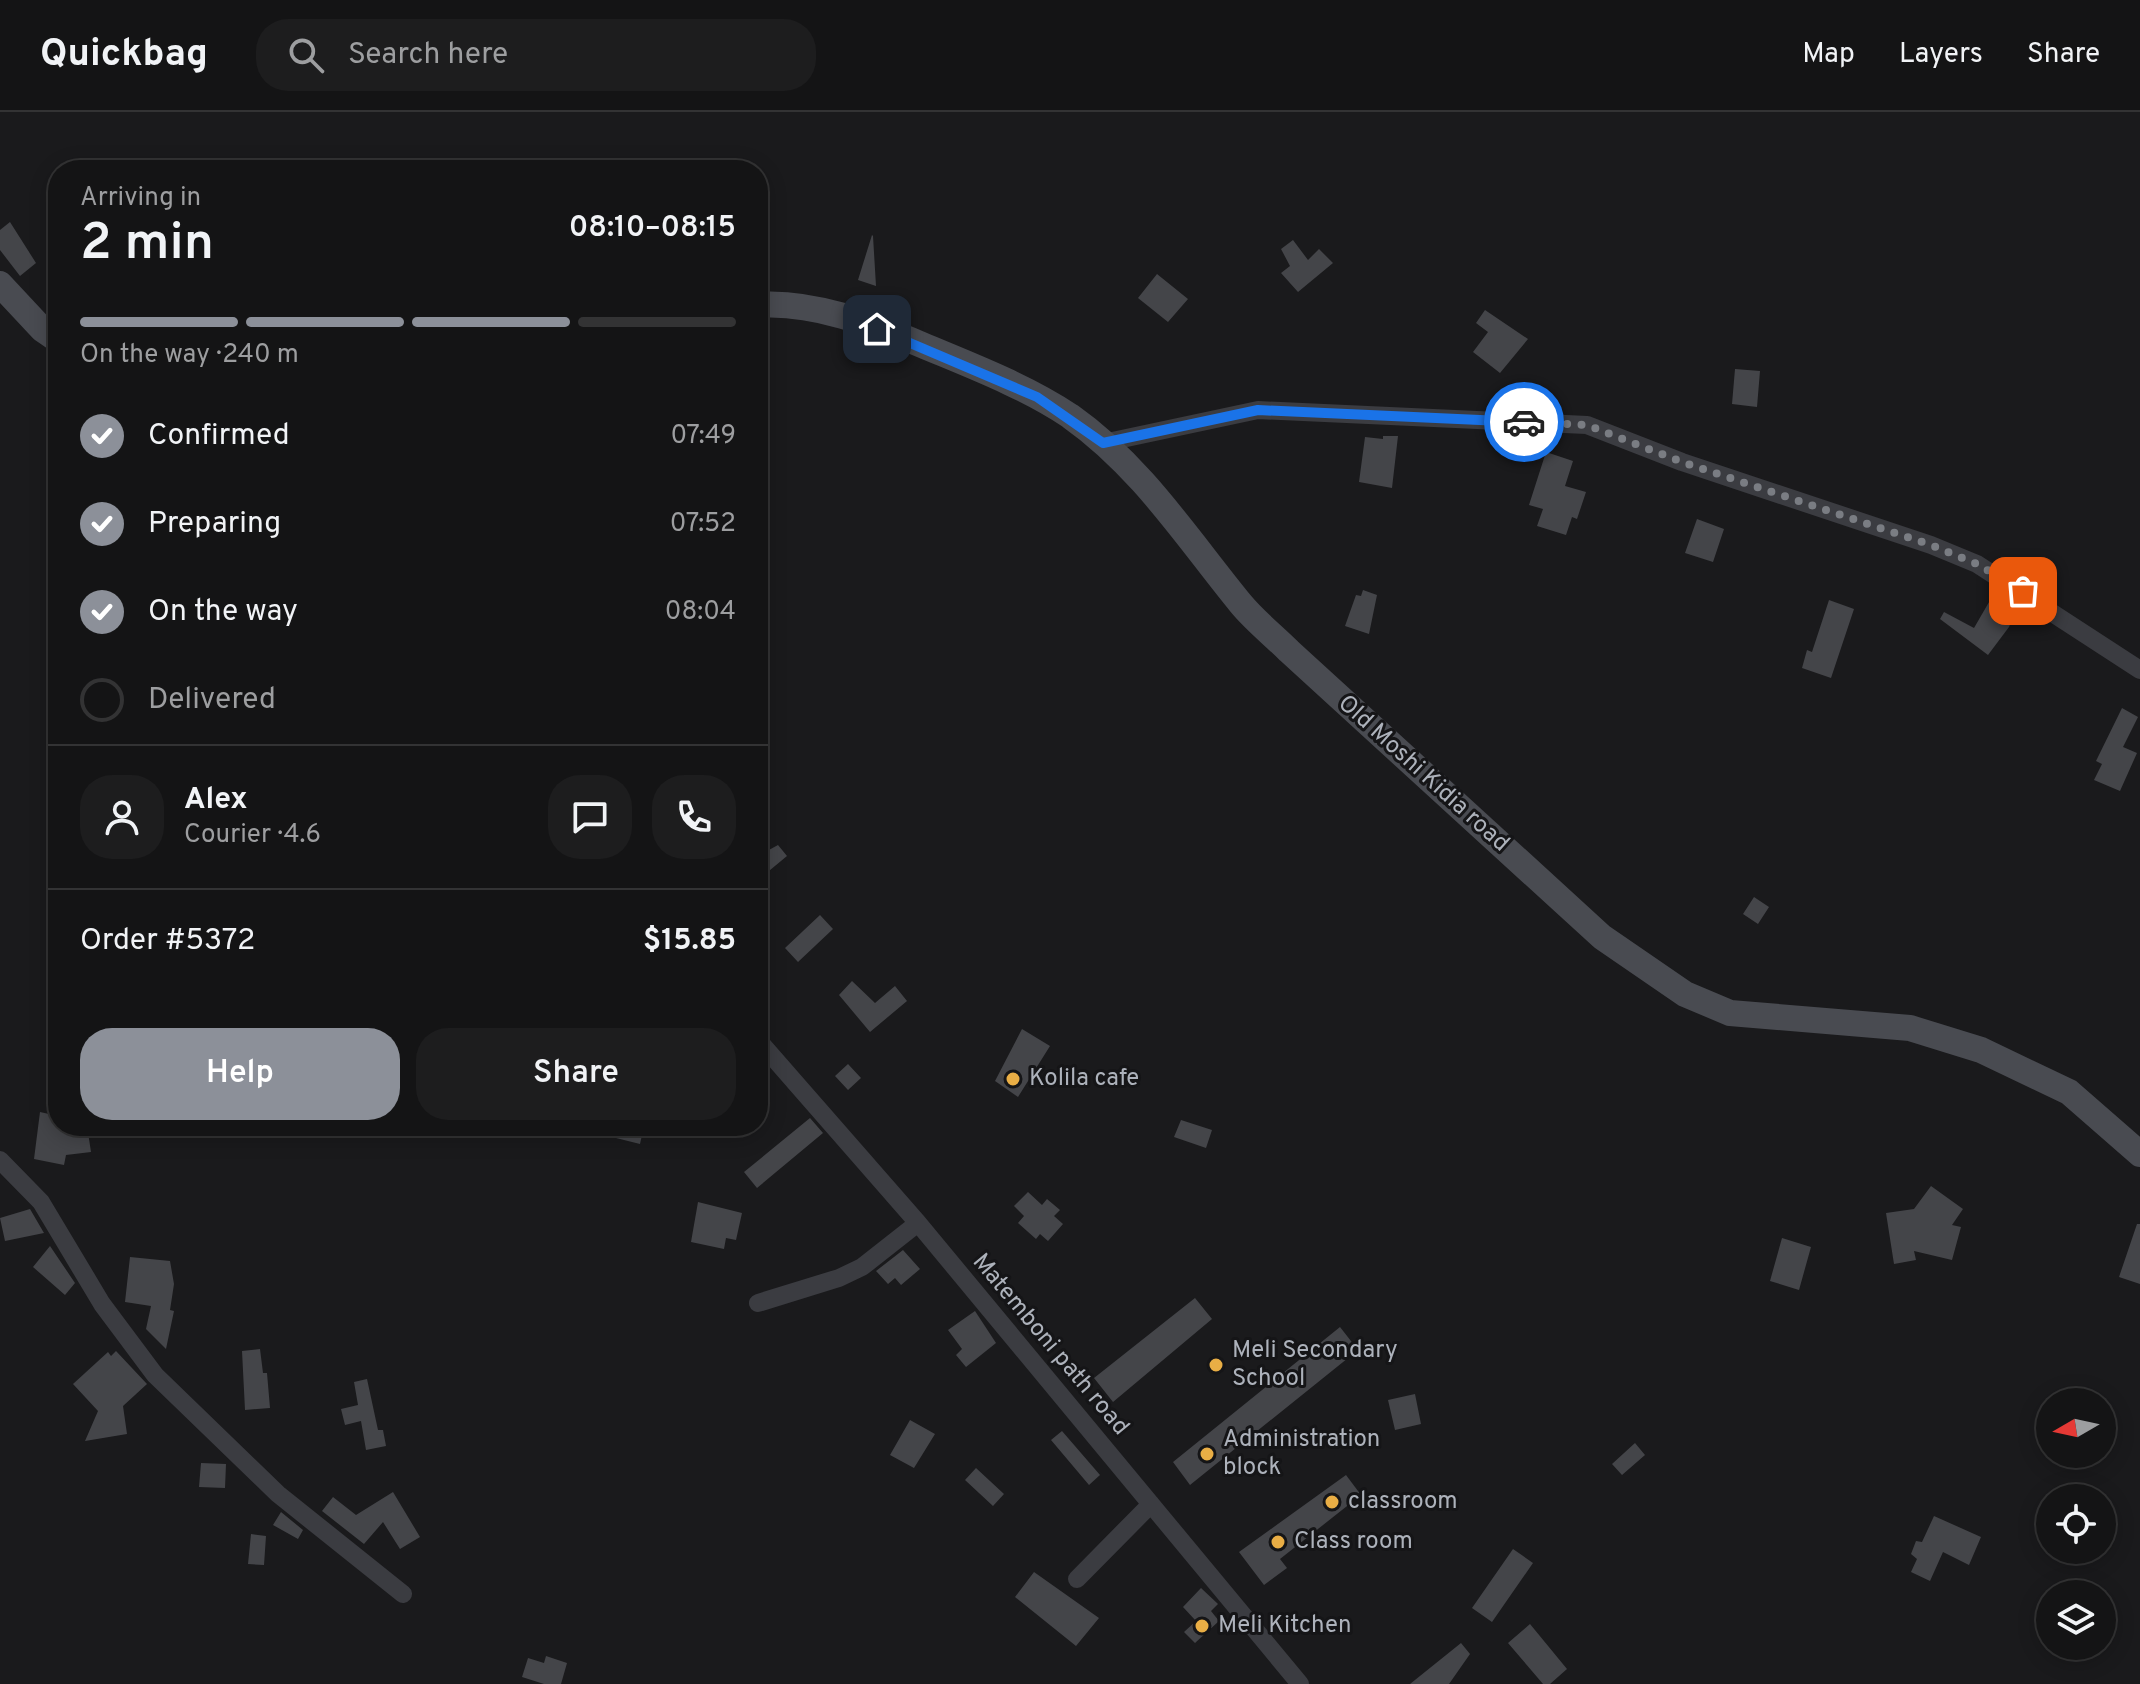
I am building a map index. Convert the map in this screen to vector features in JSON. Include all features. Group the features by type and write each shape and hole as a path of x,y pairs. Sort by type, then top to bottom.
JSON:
{"street":[{"path":"0,284 48,333"},
{"name":"Old Moshi Kidia road","path":"768,306 827,312 903,337 1037,397 1103,443 1162,501 1243,606 1289,651 1602,937 1673,986 1730,1013 1910,1028 1981,1050 2069,1092 2140,1154"},
{"path":"1103,443 1258,410 1587,425 1682,462 1931,545 1977,564 2140,670"},
{"name":"Matemboni path road","path":"768,1051 918,1223 1300,1684"},
{"path":"0,1160 41,1202 102,1304 155,1375 278,1494 403,1594"},
{"path":"758,1303 850,1272 918,1223"},
{"path":"1077,1579 1151,1504"}],"building":[{"path":"10,222 36,263 20,276 0,250 0,230"},
{"path":"873,236 876,286 858,280"},
{"path":"1293,240 1308,260 1319,249 1333,263 1298,292 1281,273 1290,266 1281,249"},
{"path":"1157,274 1188,299 1168,322 1138,298"},
{"path":"1485,310 1528,339 1500,373 1473,352 1488,332 1476,323"},
{"path":"1735,369 1760,371 1757,407 1732,404"},
{"path":"1383,436 1398,436 1392,488 1359,482 1365,437 1383,439"},
{"path":"1546,452 1573,461 1565,486 1586,492 1577,519 1572,517 1566,535 1537,526 1543,509 1529,505"},
{"path":"1697,519 1724,529 1713,562 1685,553"},
{"path":"1363,590 1377,595 1369,634 1345,626 1356,595 1361,596"},
{"path":"1996,590 2018,605 2009,627 1988,655 1940,619 1944,612 1974,628"},
{"path":"1829,600 1854,609 1831,678 1802,668 1807,650 1812,652"},
{"path":"2122,708 2138,717 2123,747 2137,753 2120,791 2094,780 2102,764 2096,761"},
{"path":"778,845 787,856 768,872 768,850"},
{"path":"1754,897 1769,907 1758,924 1743,914"},
{"path":"820,915 833,929 798,962 785,948"},
{"path":"852,981 875,1003 895,986 907,1001 870,1032 839,995"},
{"path":"1022,1029 1050,1046 1018,1097 995,1081"},
{"path":"848,1064 861,1078 848,1090 835,1076"},
{"path":"40,1112 48,1114 48,1136 89,1136 91,1152 66,1155 64,1165 34,1159"},
{"path":"810,1118 823,1133 757,1188 744,1172"},
{"path":"1181,1120 1212,1130 1206,1148 1174,1137"},
{"path":"608,1136 642,1136 640,1144"},
{"path":"1931,1186 1963,1209 1952,1225 1961,1227 1952,1260 1914,1251 1916,1260 1894,1264 1886,1213 1914,1209"},
{"path":"1028,1192 1042,1205 1047,1199 1060,1210 1054,1216 1063,1224 1048,1241 1040,1234 1036,1239 1018,1223 1024,1216 1014,1206"},
{"path":"698,1202 742,1213 736,1240 726,1238 724,1249 691,1242"},
{"path":"30,1209 44,1233 5,1241 0,1218"},
{"path":"2137,1224 2140,1224 2140,1284 2119,1277"},
{"path":"1782,1238 1811,1247 1799,1290 1770,1281"},
{"path":"50,1246 75,1283 65,1295 33,1267"},
{"path":"903,1250 920,1269 901,1285 895,1278 888,1284 876,1271"},
{"path":"130,1257 170,1261 174,1284 170,1310 174,1311 166,1349 146,1329 151,1306 125,1302"},
{"path":"1195,1298 1212,1319 1113,1402 1094,1378"},
{"path":"975,1311 996,1343 966,1367 956,1355 962,1349 948,1330"},
{"path":"1340,1327 1358,1350 1190,1485 1173,1462"},
{"path":"260,1349 263,1373 267,1373 270,1408 245,1410 242,1351"},
{"path":"116,1351 147,1384 123,1406 127,1434 85,1441 98,1411 73,1384 108,1352 111,1356"},
{"path":"367,1379 378,1430 383,1430 386,1446 366,1450 361,1421 345,1425 341,1409 358,1405 354,1382"},
{"path":"1415,1394 1421,1424 1395,1430 1388,1400"},
{"path":"910,1420 935,1434 914,1468 890,1455"},
{"path":"1062,1431 1100,1475 1089,1485 1051,1440"},
{"path":"1635,1443 1645,1455 1622,1475 1612,1464"},
{"path":"201,1463 226,1464 225,1488 199,1487"},
{"path":"976,1468 1004,1494 993,1506 965,1480"},
{"name":"Class room","path":"1346,1475 1361,1495 1280,1559 1287,1568 1264,1585 1239,1552"},
{"path":"393,1492 420,1537 400,1549 383,1522 364,1544 322,1511 333,1497 356,1515"},
{"path":"281,1512 303,1530 298,1539 273,1525"},
{"path":"1934,1516 1981,1537 1969,1565 1943,1552 1930,1581 1911,1572 1917,1559 1911,1554 1916,1541 1922,1542"},
{"path":"251,1534 266,1536 264,1565 248,1564"},
{"path":"1513,1549 1533,1563 1492,1622 1472,1608"},
{"path":"1034,1572 1099,1618 1076,1646 1015,1597"},
{"path":"1201,1588 1218,1604 1211,1611 1219,1621 1195,1643 1184,1632 1196,1621 1183,1607"},
{"path":"1530,1624 1567,1669 1550,1684 1543,1684 1508,1643"},
{"path":"1461,1643 1470,1654 1449,1684 1410,1684"},
{"path":"546,1656 567,1663 561,1684 544,1684 522,1677 528,1658 544,1663"}],"way so far":[{"path":"1524,422 1587,425 1682,462 1931,545 1977,564 2023,591"}],"place":[{"name":"Kolila cafe","path":"1013,1079"},
{"name":"Meli Secondary School","path":"1216,1365"},
{"name":"Administration block","path":"1207,1454"},
{"name":"classroom","path":"1332,1502"},
{"name":"Class room","path":"1278,1542"},
{"name":"Meli Kitchen","path":"1202,1626"}],"route":[{"path":"877,329 986,372 1037,397 1070,416 1103,443 1258,410 1524,422"}]}
